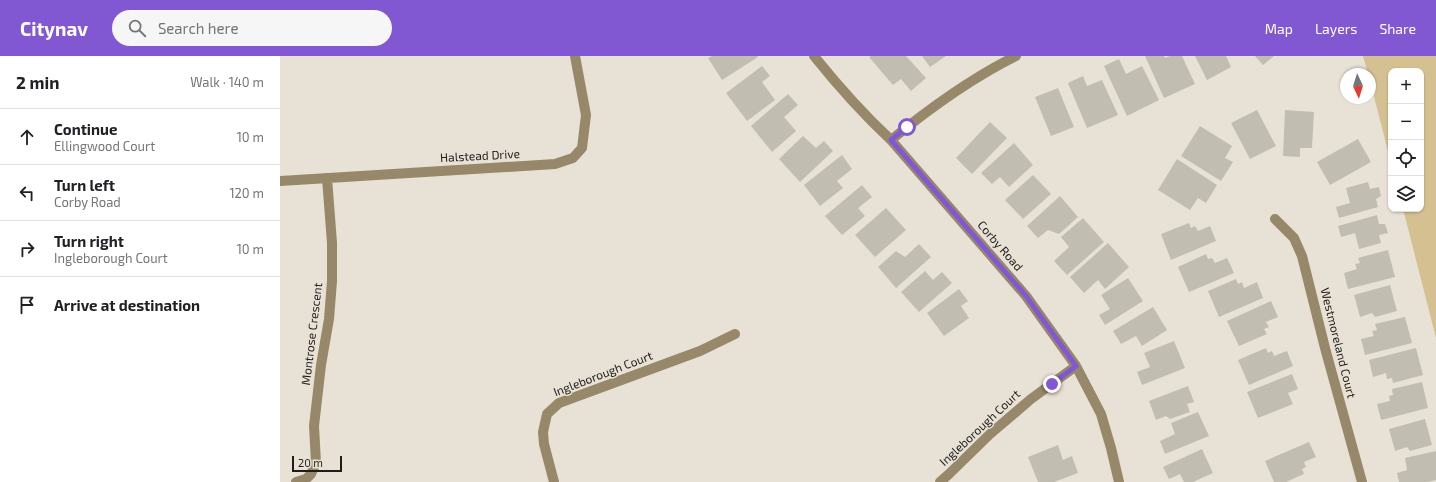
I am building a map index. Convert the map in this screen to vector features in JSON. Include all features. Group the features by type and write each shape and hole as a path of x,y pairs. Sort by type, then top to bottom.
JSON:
{"street":[{"name":"Halstead Drive","path":"280,181 555,164 572,158 582,148 586,115 575,56"},
{"name":"Corby Road","path":"814,56 841,90 891,140 1026,296 1076,366 1101,414 1119,482"},
{"path":"891,140 915,120 974,78 1016,56"},
{"name":"Montrose Crescent","path":"296,482 306,479 311,474 316,463 314,426 321,365 329,319 332,281 332,243 327,178"},
{"name":"Westmoreland Court","path":"1275,219 1294,238 1302,256 1325,348 1362,482"},
{"name":"Ingleborough Court","path":"554,482 544,444 543,432 547,414 552,409 560,403 700,351 735,334"},
{"name":"Ingleborough Court","path":"940,482 990,434 1031,399 1076,366"}],"shaded area":[{"path":"1363,56 1436,56 1436,338 1404,212 1424,212 1424,68 1388,68 1388,151 1376,104 1376,68 1366,68"}],"building":[{"path":"712,56 758,57 722,80 708,58"},
{"path":"906,56 926,78 911,91 901,79 893,85 869,57"},
{"path":"922,56 946,56 930,67"},
{"path":"1145,56 1164,56 1165,58 1170,56 1182,56 1195,84 1164,98"},
{"path":"1195,56 1226,56 1231,67 1207,80"},
{"path":"1255,56 1274,56 1263,65"},
{"path":"1119,59 1126,74 1142,66 1159,100 1127,116 1104,66"},
{"path":"762,66 770,76 762,82 775,100 747,121 726,93"},
{"path":"1083,76 1087,86 1102,80 1118,115 1087,128 1068,83"},
{"path":"1058,88 1074,127 1051,136 1035,97"},
{"path":"788,94 798,105 784,117 796,131 772,152 751,126"},
{"path":"1257,110 1276,146 1250,159 1231,123"},
{"path":"1285,110 1314,112 1312,148 1300,148 1300,157 1283,156"},
{"path":"990,122 1007,138 972,174 956,158"},
{"path":"1200,126 1232,146 1225,158 1233,162 1221,181 1181,156"},
{"path":"803,136 816,148 824,141 833,151 800,182 779,159"},
{"path":"1358,139 1371,162 1330,185 1317,162"},
{"path":"1014,143 1033,165 1009,187 1000,177 992,184 981,173"},
{"path":"842,155 852,169 837,181 843,188 820,206 804,185"},
{"path":"1177,159 1217,185 1206,203 1198,198 1190,210 1158,190"},
{"path":"1033,175 1051,194 1023,219 1005,200"},
{"path":"1368,182 1370,189 1379,187 1381,196 1376,199 1378,207 1339,218 1336,207 1350,203 1346,188"},
{"path":"862,185 872,197 858,208 865,216 842,235 825,216"},
{"path":"1060,196 1078,217 1059,234 1048,230 1038,238 1027,226"},
{"path":"886,208 906,230 875,257 855,235"},
{"path":"1377,215 1379,224 1385,224 1388,233 1379,235 1381,243 1359,249 1355,233 1341,237 1338,226"},
{"path":"1083,218 1104,242 1067,275 1054,261 1069,247 1061,237"},
{"path":"1189,223 1191,228 1195,226 1198,231 1210,226 1216,241 1171,260 1161,234"},
{"path":"1108,243 1129,267 1105,289 1098,280 1084,293 1070,277"},
{"path":"919,244 931,257 896,288 878,267 896,251 905,257"},
{"path":"1388,250 1395,277 1348,289 1344,273 1357,269 1355,264 1360,263 1358,258"},
{"path":"1206,254 1208,259 1212,258 1215,263 1227,258 1234,273 1189,292 1178,267"},
{"path":"925,271 933,280 942,272 952,283 919,312 901,292"},
{"path":"1128,278 1143,301 1105,325 1099,315 1110,309 1101,295"},
{"path":"1236,279 1238,284 1242,282 1244,288 1257,282 1263,298 1219,317 1208,291"},
{"path":"1390,285 1397,311 1375,317 1372,313 1360,317 1354,295"},
{"path":"959,289 968,301 961,306 969,318 944,336 927,313"},
{"path":"1271,301 1278,317 1266,322 1269,327 1264,329 1267,334 1239,346 1227,321"},
{"path":"1153,307 1167,330 1142,346 1136,336 1121,344 1113,331"},
{"path":"1405,317 1412,343 1365,355 1361,339 1374,336 1372,331 1377,330 1375,324"},
{"path":"1174,341 1185,368 1142,385 1137,372 1150,367 1144,353"},
{"path":"1266,348 1268,353 1272,351 1274,356 1287,351 1293,366 1249,385 1238,360"},
{"path":"1416,348 1423,375 1393,383 1392,378 1387,379 1386,373 1373,377 1369,360"},
{"path":"1292,374 1298,389 1288,393 1293,404 1258,418 1247,392"},
{"path":"1422,382 1428,408 1381,420 1377,404 1390,401 1389,396 1393,395 1392,389"},
{"path":"1188,386 1194,402 1187,404 1190,412 1170,419 1166,416 1156,420 1149,401"},
{"path":"1198,412 1209,436 1165,454 1160,441 1175,434 1171,423"},
{"path":"1425,419 1432,445 1410,451 1407,447 1395,451 1389,429"},
{"path":"1309,442 1316,457 1304,462 1306,467 1302,469 1304,474 1286,482 1274,482 1265,461"},
{"path":"1058,445 1063,460 1072,456 1078,473 1054,482 1038,482 1028,457"},
{"path":"1202,449 1213,473 1193,482 1184,482 1180,474 1169,479 1163,467"},
{"path":"1436,451 1436,480 1428,482 1399,482 1397,473 1407,470 1405,458"}],"route":[{"path":"907,127 891,140 1026,296 1076,366 1052,384"}]}
